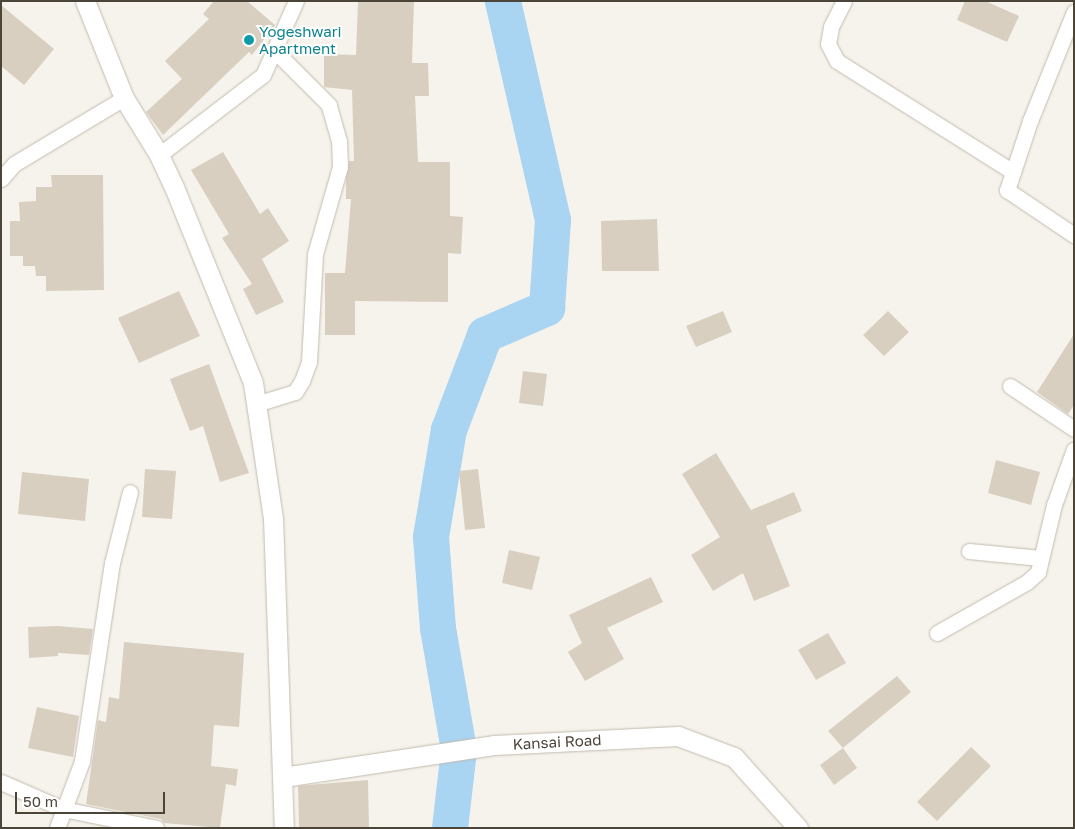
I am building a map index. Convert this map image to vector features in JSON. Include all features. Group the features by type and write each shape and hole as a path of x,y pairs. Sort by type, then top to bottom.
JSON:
{"street":[{"path":"85,1 124,98 159,155 253,384 273,518 284,828"},
{"path":"159,155 263,76 296,1"},
{"path":"844,1 831,26 828,44 837,61 1013,172"},
{"path":"1074,12 1007,190 1074,235"},
{"path":"256,404 295,392 302,381 310,352 315,254 340,167 339,142 329,105 274,50"},
{"path":"1,179 14,164 124,98"},
{"path":"1010,386 1074,430"},
{"path":"937,633 1026,582 1038,572 1074,449"},
{"path":"57,828 82,762 112,563 130,492"},
{"path":"969,551 1041,558"},
{"name":"Kansai Road","path":"283,776 494,745 678,736 734,757 798,828"},
{"path":"1,782 63,809 156,828"}],"building":[{"path":"214,1 247,1 275,25 252,55 249,52 163,135 146,112 182,79 165,61 209,19 203,14"},
{"path":"358,1 414,1 412,63 428,63 429,96 415,96 418,162 450,162 450,216 463,217 461,254 448,253 448,302 355,301 355,335 325,335 325,273 345,273 351,199 346,199 346,179 349,161 354,161 352,90 324,87 324,54 356,55"},
{"path":"965,1 985,1 1019,16 1007,42 957,20"},
{"path":"1,5 54,49 24,85 1,66"},
{"path":"223,152 260,214 268,208 289,241 262,259 284,302 256,315 243,289 252,284 222,238 229,234 191,170"},
{"path":"51,175 103,175 104,290 46,291 46,276 36,276 35,266 23,266 23,256 10,256 10,221 20,221 19,202 36,201 36,187 52,187"},
{"path":"657,219 659,271 602,271 601,221"},
{"path":"179,291 200,336 139,363 118,318"},
{"path":"723,311 732,332 696,347 686,326"},
{"path":"888,311 909,332 884,356 863,335"},
{"path":"1074,334 1074,405 1068,414 1037,392"},
{"path":"209,364 249,473 220,482 203,426 190,431 170,379"},
{"path":"523,371 547,374 543,406 519,403"},
{"path":"716,453 751,510 794,492 802,511 766,526 790,586 754,601 743,573 713,591 691,555 720,537 682,474"},
{"path":"996,460 1040,472 1031,505 988,493"},
{"path":"145,469 176,471 172,519 142,517"},
{"path":"478,469 485,528 465,530 459,471"},
{"path":"22,472 89,479 85,521 18,514"},
{"path":"509,550 540,557 532,590 502,583"},
{"path":"651,577 663,602 607,628 624,659 585,681 568,652 582,643 569,615"},
{"path":"58,626 93,629 89,655 58,653 58,656 29,658 28,627"},
{"path":"828,633 846,663 816,680 798,650"},
{"path":"124,642 244,653 239,727 214,725 211,766 238,769 236,786 226,784 220,828 164,823 161,819 86,804 98,720 106,722 109,697 119,699"},
{"path":"897,676 911,692 843,748 828,731"},
{"path":"37,707 79,716 73,757 28,748"},
{"path":"971,747 991,766 937,821 917,802"},
{"path":"843,748 857,768 834,785 820,765"},
{"path":"368,780 369,828 299,828 298,786"}],"waterway":[{"path":"450,828 459,750 438,628 431,537 449,430 485,335 547,308 553,220 503,1"}],"place":[{"name":"Yogeshwari Apartment","path":"249,40"}]}
